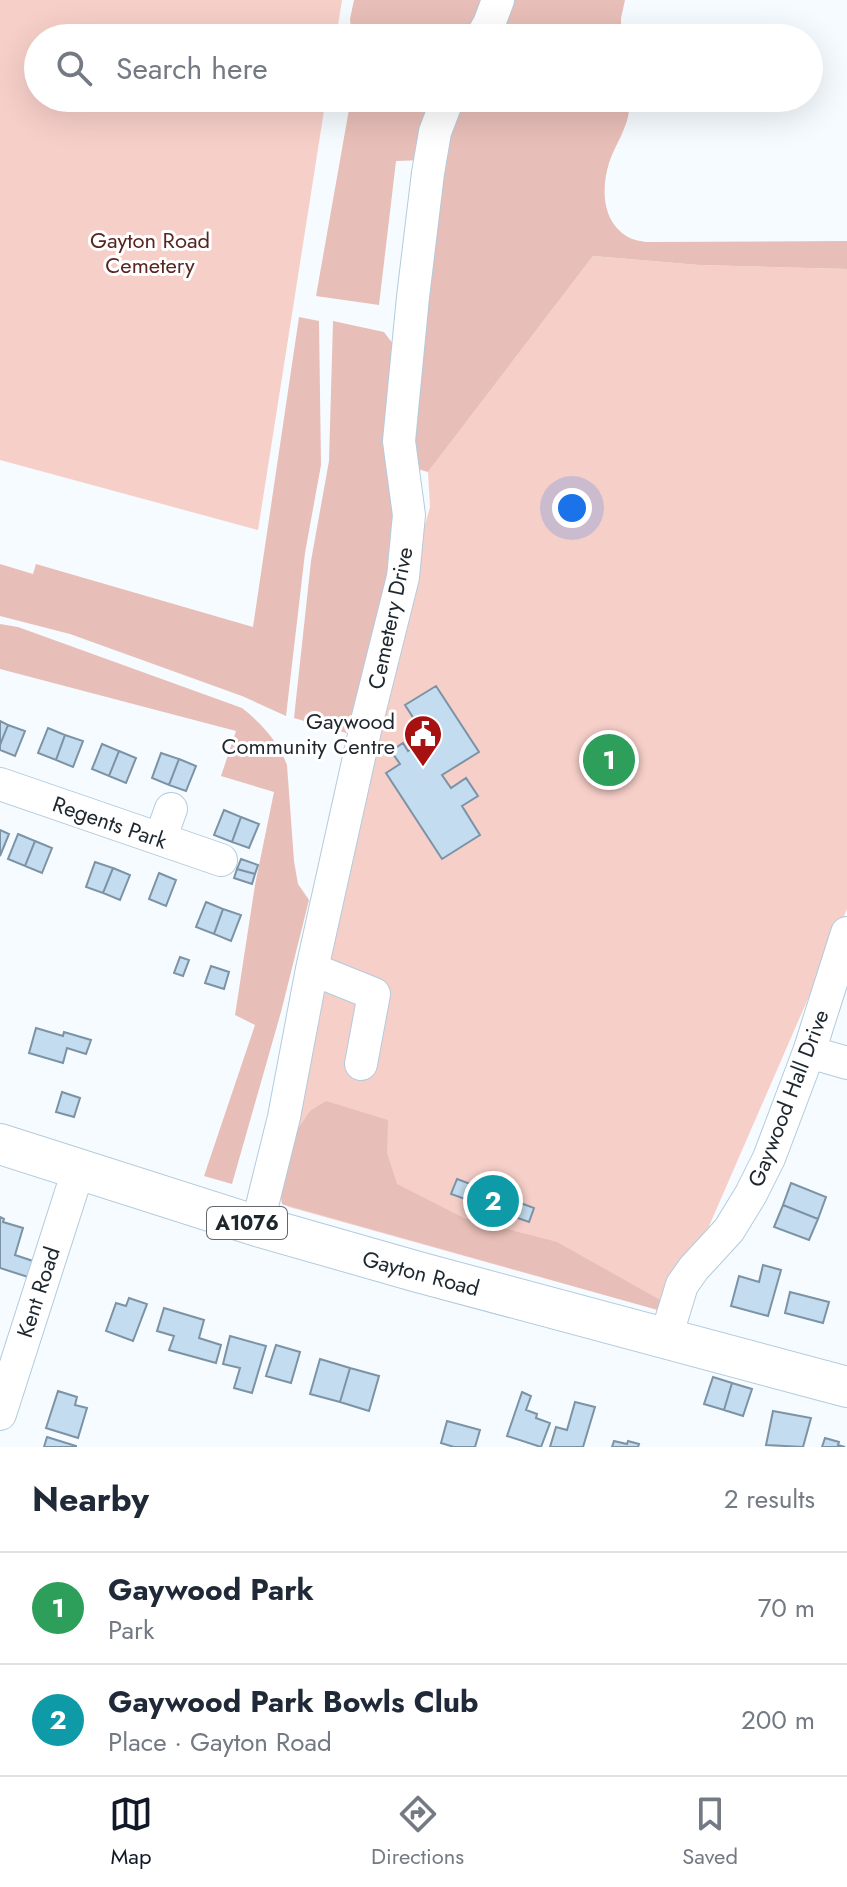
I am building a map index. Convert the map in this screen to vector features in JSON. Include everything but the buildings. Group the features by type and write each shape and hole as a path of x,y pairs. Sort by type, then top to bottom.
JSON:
{"main road":[{"name":"Gayton Road","path":"0,1144 257,1226 847,1387"}],"street":[{"path":"487,24 498,0"},
{"name":"Cemetery Drive","path":"257,1226 284,1117 312,969 368,717 403,577 409,515 399,441 428,173 435,132 443,112"},
{"name":"Regents Park","path":"0,784 221,860"},
{"path":"160,839 171,809"},
{"name":"Gaywood Hall Drive","path":"666,1337 682,1285 729,1230 763,1170 809,1052 847,933"},
{"path":"312,969 374,994 361,1064"},
{"path":"809,1052 847,1063"},
{"name":"Kent Road","path":"0,1414 78,1171"}],"green space":[{"name":"Gayton Road Cemetery","path":"0,0 342,0 338,24 24,24 24,112 324,112 258,530 0,460"},
{"path":"593,256 699,265 847,269 847,909 703,1240 658,1310 289,1207 282,1204 281,1195 295,1133 316,985 408,585 430,507 428,472"}],"shaded area":[{"path":"354,0 492,0 482,24 351,24"},
{"path":"503,0 625,0 621,24 492,24"},
{"path":"349,112 439,112 425,160 396,161 379,305 316,296"},
{"path":"450,112 629,112 609,163 605,194 608,214 613,223 630,238 646,242 847,241 847,269 699,265 593,256 428,472 411,467 405,442"},
{"path":"299,317 319,321 321,465 305,553 286,716 242,696 70,634 0,616 0,564 33,574 36,564 253,627"},
{"path":"333,321 384,332 393,344 397,576 350,734 294,718 311,561 329,461"},
{"path":"0,624 18,627 242,708 268,733 287,765 294,861 298,884 309,900 232,1184 204,1176 255,1025 235,1015 255,885 274,792 221,776 236,731 0,669"},
{"path":"326,1101 388,1120 387,1153 397,1184 464,1218 557,1242 662,1301 658,1310 282,1204 281,1195 295,1133 310,1111"}],"place":[{"name":"Gaywood Park","path":"609,760"},
{"name":"Gaywood Community Centre","path":"423,768"},
{"name":"Gaywood Park Bowls Club","path":"493,1201"}]}
